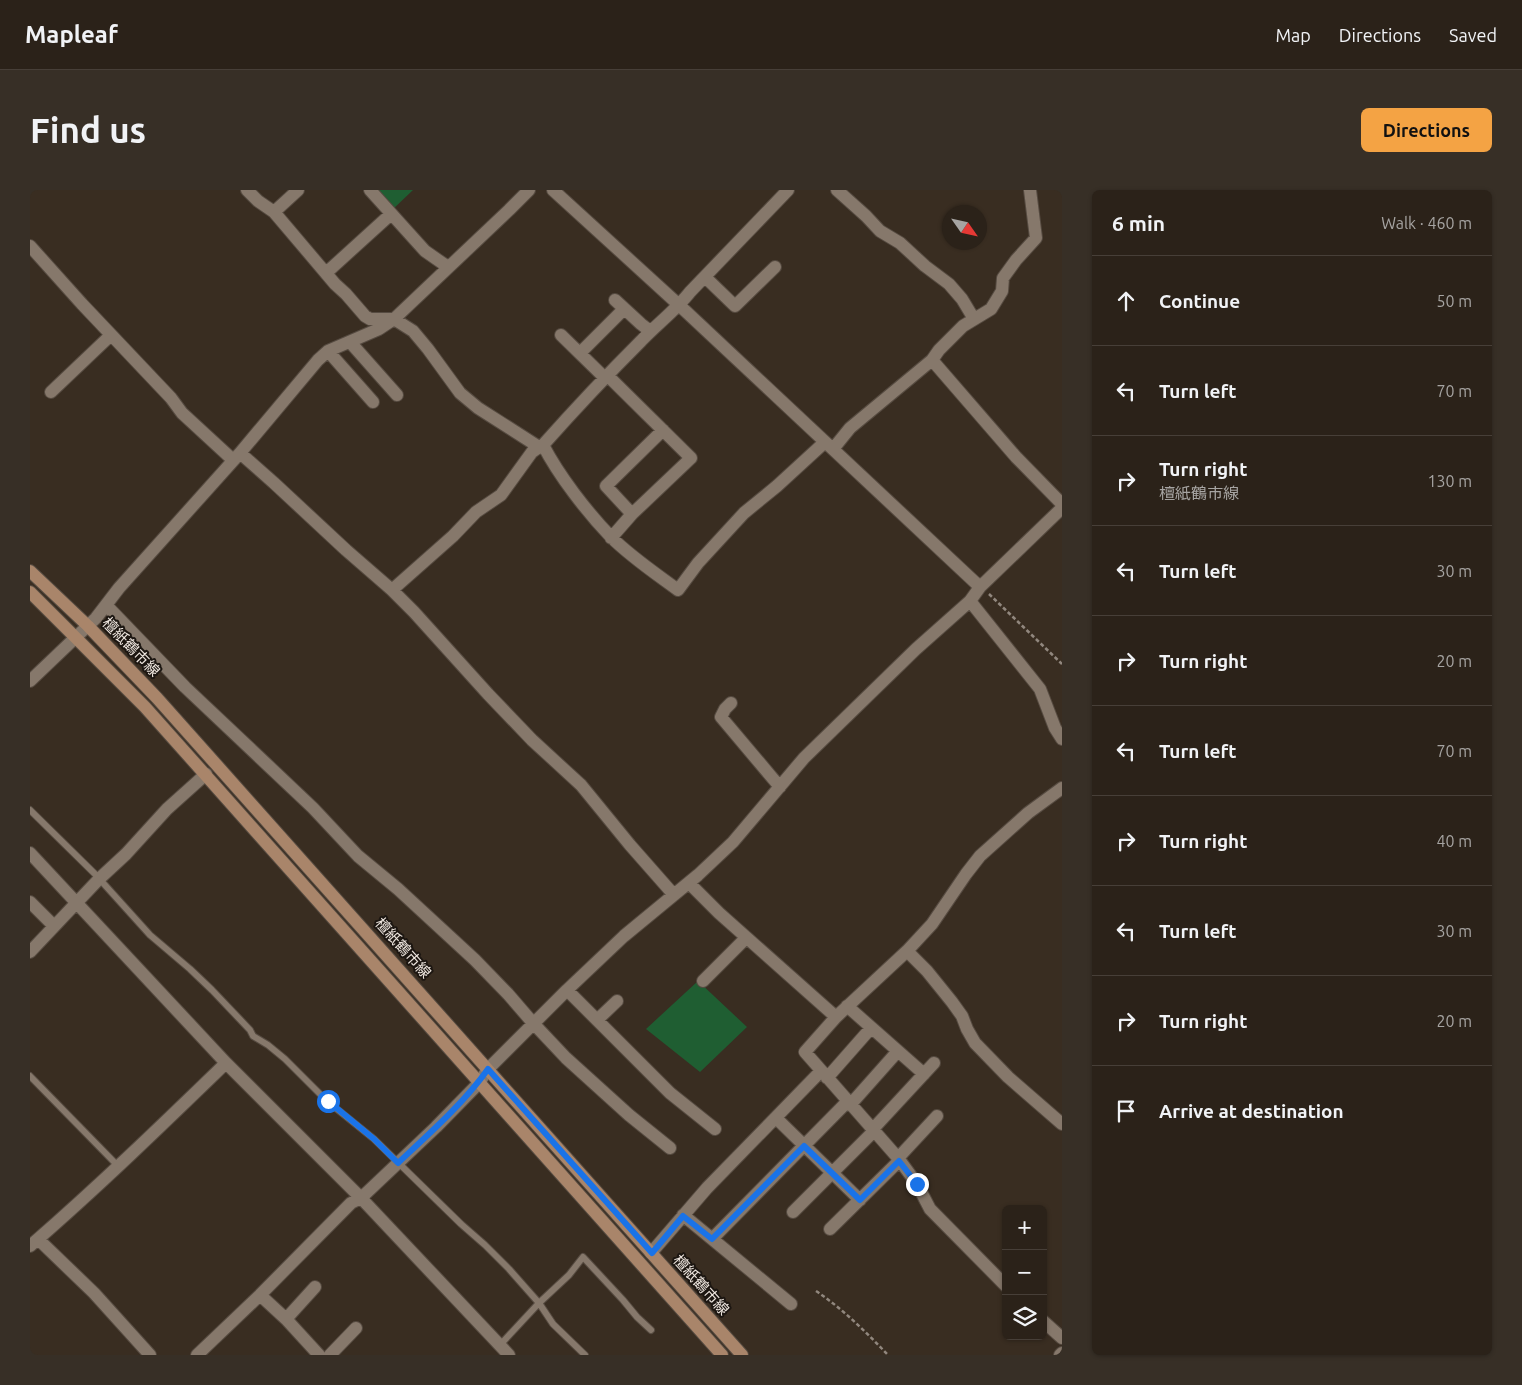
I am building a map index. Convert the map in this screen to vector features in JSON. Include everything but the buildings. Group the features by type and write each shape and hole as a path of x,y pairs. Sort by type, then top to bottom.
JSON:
{"main road":[{"name":"檀紙鶴市線","path":"30,571 88,626 158,698 742,1355"},
{"name":"檀紙鶴市線","path":"30,592 145,707 206,774 722,1355"}],"street":[{"path":"247,190 258,201 274,212 335,284 365,316 370,319 394,319 413,331 460,393 478,408 540,446 574,494 611,538 678,590 698,562 744,513 829,446 932,360 939,350 964,326 990,309 1002,291 1003,278 1036,238 1030,190"},
{"path":"274,212 298,190"},
{"path":"370,190 425,251 448,267"},
{"path":"30,681 88,626 318,360 328,352 379,329 394,319 529,190"},
{"path":"553,190 679,305 980,587"},
{"path":"392,590 476,512 501,495 532,452 540,446 650,331 679,305 788,190"},
{"path":"837,190 880,231 900,243 925,266 949,284 962,299 974,319"},
{"path":"326,273 391,214"},
{"path":"30,246 171,398 182,413 236,457 274,483 392,590 526,734 582,785 630,845 674,895"},
{"path":"705,277 735,306 774,267"},
{"path":"580,353 619,304 650,331"},
{"path":"51,392 111,335"},
{"path":"561,335 691,458 632,514 611,538"},
{"path":"350,342 397,395"},
{"path":"328,352 373,402"},
{"path":"932,360 1016,457 1062,504"},
{"path":"632,514 606,486 663,430"},
{"path":"197,1355 351,1204 360,1198 436,1127 479,1083 488,1069 567,990 624,936 689,883 733,842 804,758 916,649 970,600 980,587 1062,508"},
{"path":"970,600 1040,689 1055,728 1062,739"},
{"path":"106,605 185,687 313,808 358,856 398,889 474,960 508,994 566,1058 629,1115 670,1148"},
{"path":"731,703 725,709 722,717 780,787"},
{"path":"30,952 167,810 206,774"},
{"path":"1002,1282 930,1209 917,1184 899,1160 804,1052 847,1006 907,951 932,924 980,856 1028,813 1062,788"},
{"path":"30,853 226,1063 360,1198 501,1351"},
{"path":"689,883 719,914 836,1017"},
{"path":"30,902 54,926"},
{"path":"703,981 746,938"},
{"path":"907,951 927,971 952,1002 962,1016 975,1043 1008,1077 1062,1124"},
{"path":"567,990 670,1093 715,1129"},
{"path":"597,1020 617,1000"},
{"path":"847,1006 924,1074"},
{"path":"652,1253 707,1188 776,1118 872,1028"},
{"path":"712,1239 849,1103 898,1051"},
{"path":"150,1355 94,1293 34,1242 118,1166 226,1063"},
{"path":"793,1212 873,1130 934,1063"},
{"path":"830,1229 899,1160 937,1116"},
{"path":"776,1118 860,1200"},
{"path":"683,1216 791,1304"},
{"path":"286,1319 315,1287"},
{"path":"260,1295 286,1319 319,1355"},
{"path":"1047,1325 1062,1338"},
{"path":"330,1355 356,1328"}],"lane":[{"path":"30,810 99,879 150,935 212,990 250,1030 253,1036 285,1059 328,1101 374,1139 509,1269 539,1303 552,1324 585,1355"},
{"path":"30,1076 118,1166"},
{"path":"501,1351 539,1303 569,1275 583,1258 651,1330"}],"path":[{"path":"980,587 986,590 1062,664"},
{"path":"816,1291 872,1338 888,1355"}],"green space":[{"path":"371,190 413,190 390,212"},
{"path":"698,981 747,1027 700,1072 646,1029"}],"route":[{"path":"328,1101 374,1139 398,1163 479,1083 488,1069 652,1253 683,1216 712,1239 804,1146 860,1200 899,1161 917,1184"}]}
